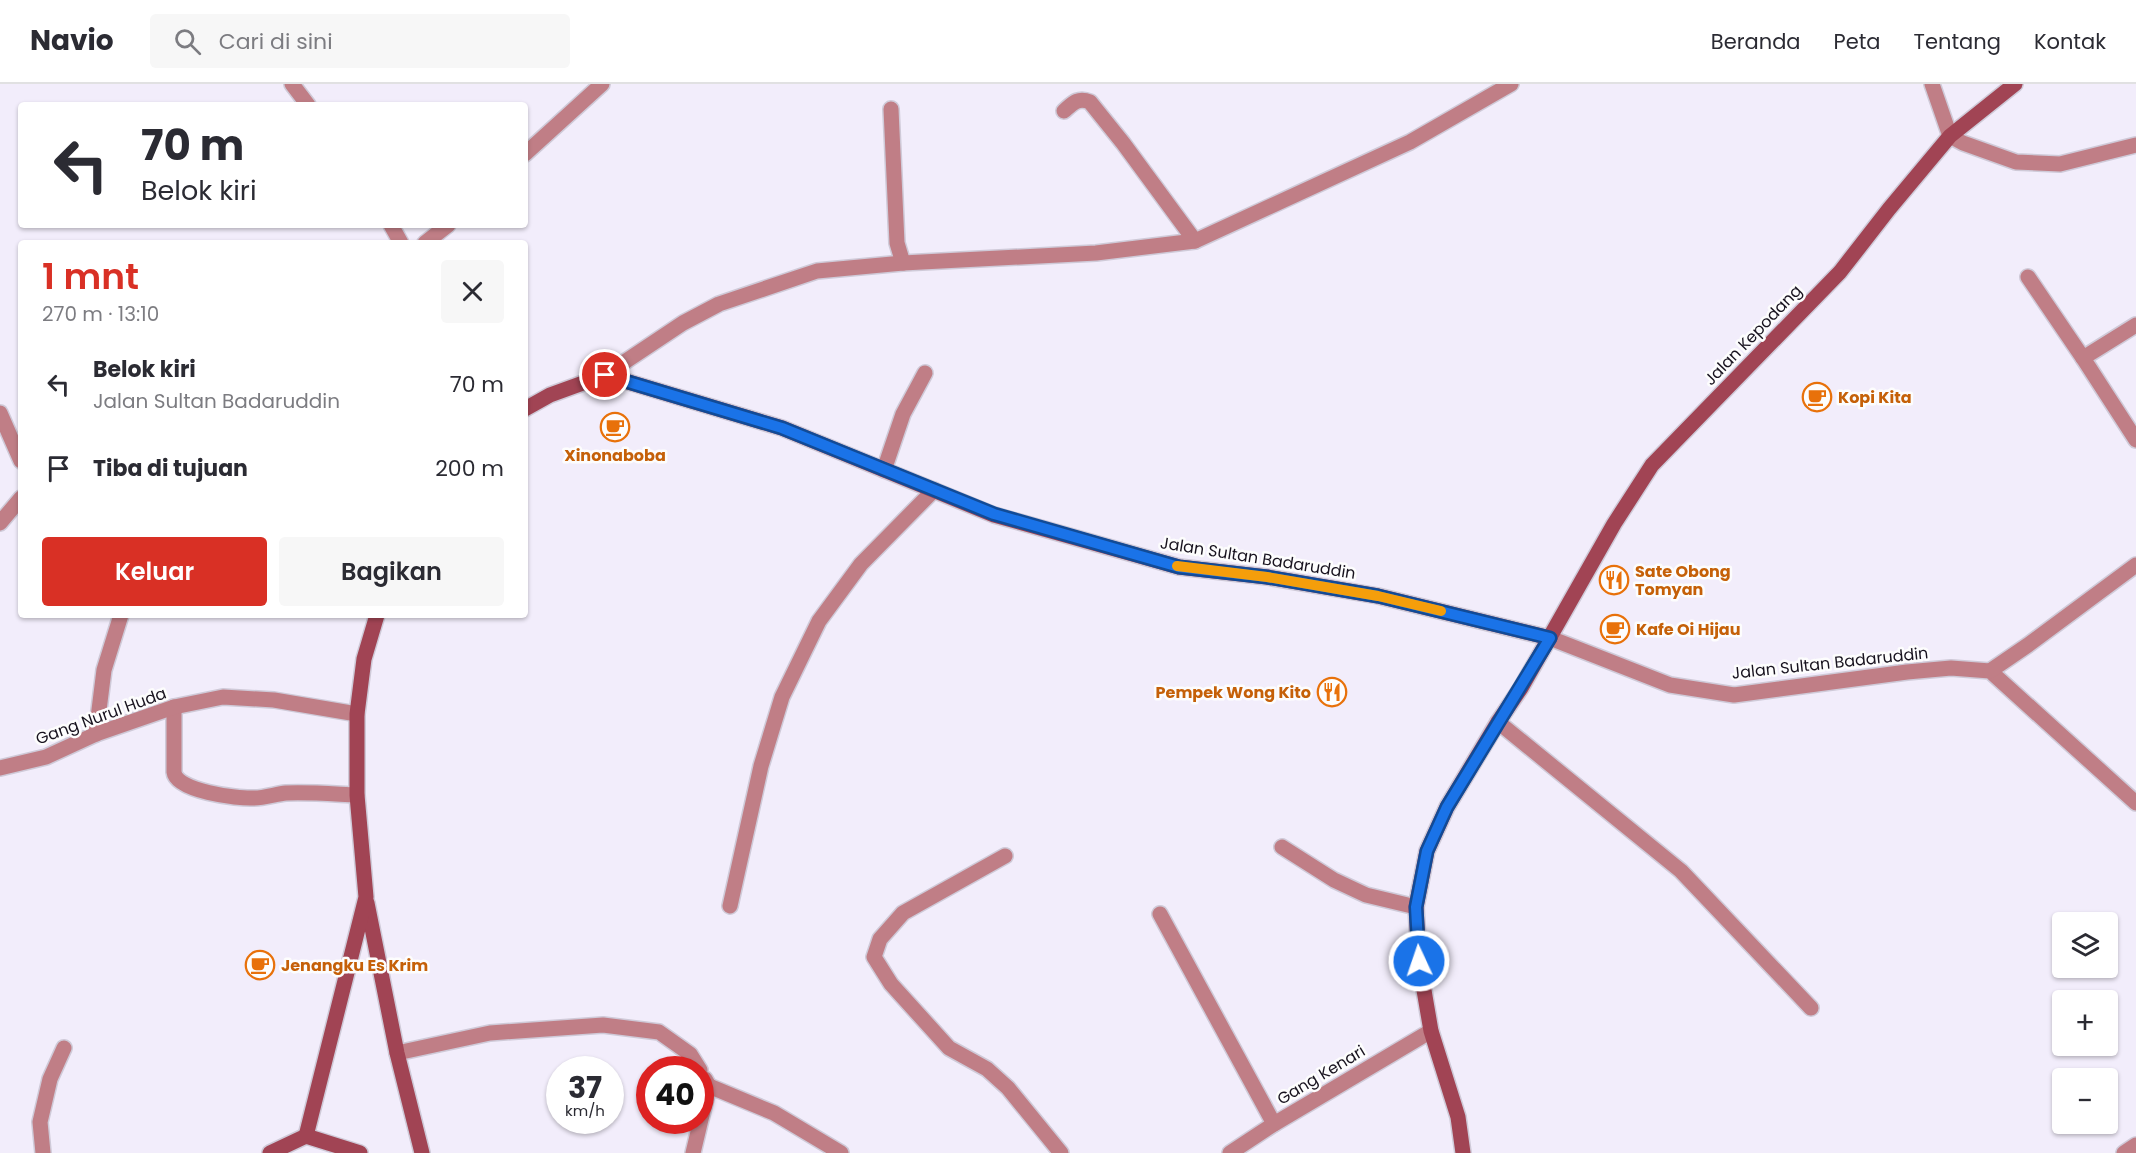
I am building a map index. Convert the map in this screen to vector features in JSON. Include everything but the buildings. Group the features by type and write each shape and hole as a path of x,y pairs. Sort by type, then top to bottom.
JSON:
{"street":[{"path":"292,84 306,102"},
{"path":"528,151 602,84"},
{"path":"528,407 550,395 605,375 683,323 719,304 817,271 903,262 1096,253 1194,242 1410,142 1511,84"},
{"path":"1932,84 1950,136 2016,162 2060,164 2136,145"},
{"name":"Jalan Kepodang","path":"1463,1153 1458,1117 1431,1031 1419,961 1416,907 1427,851 1447,807 1521,688 1614,524 1652,465 1840,272 1888,209 1950,136 2015,84"},
{"path":"1064,111 1077,100 1083,99 1090,102 1123,142 1194,242"},
{"path":"891,109 897,243 903,262"},
{"path":"429,240 444,228"},
{"path":"2028,277 2136,440"},
{"path":"2083,358 2136,325"},
{"path":"884,470 903,414 925,373"},
{"name":"Jalan Sultan Badaruddin","path":"605,375 782,428 994,514 1179,567 1267,577 1378,596 1550,638 1670,685 1734,695 1907,672 1951,668 1990,671"},
{"path":"0,413 18,454"},
{"path":"730,906 761,766 782,697 819,621 861,564 934,490"},
{"path":"0,523 18,502"},
{"path":"2136,565 1990,671 2136,802"},
{"path":"96,734 104,670 120,618"},
{"path":"376,618 364,658 357,714 357,795 366,897 397,1053 423,1153"},
{"name":"Gang Nurul Huda","path":"0,768 46,756 96,734 174,707 224,697 274,700 357,714"},
{"path":"174,707 174,772 180,783 197,790 253,798 286,793 357,795"},
{"path":"1498,722 1681,871 1811,1008"},
{"path":"1282,847 1334,880 1366,895 1416,907"},
{"path":"1005,855 903,913 880,939 873,957 891,984 949,1048 987,1069 1008,1088 1061,1153"},
{"path":"306,1136 366,897"},
{"path":"1160,914 1274,1124"},
{"path":"397,1053 490,1033 603,1025 659,1032 691,1056"},
{"name":"Gang Kenari","path":"1230,1153 1274,1124 1431,1031"},
{"path":"43,1153 40,1122 50,1079 64,1048"},
{"path":"714,1088 774,1113 841,1153"},
{"path":"693,1153 698,1134"},
{"path":"270,1153 306,1136 360,1153"},
{"path":"2124,1153 2136,1145"}],"slow traffic":[{"path":"1177,566 1267,577 1378,596 1441,611"}],"place":[{"name":"Kopi Kita","path":"1817,397"},
{"name":"Xinonaboba","path":"615,427"},
{"name":"Sate Obong Tomyan","path":"1614,580"},
{"name":"Kafe Oi Hijau","path":"1615,629"},
{"name":"Pempek Wong Kito","path":"1332,692"},
{"name":"Jenangku Es Krim","path":"260,965"}],"route":[{"path":"605,375 782,428 994,514 1179,567 1267,577 1378,596 1550,638 1447,807 1427,851 1416,907 1419,961"}]}
